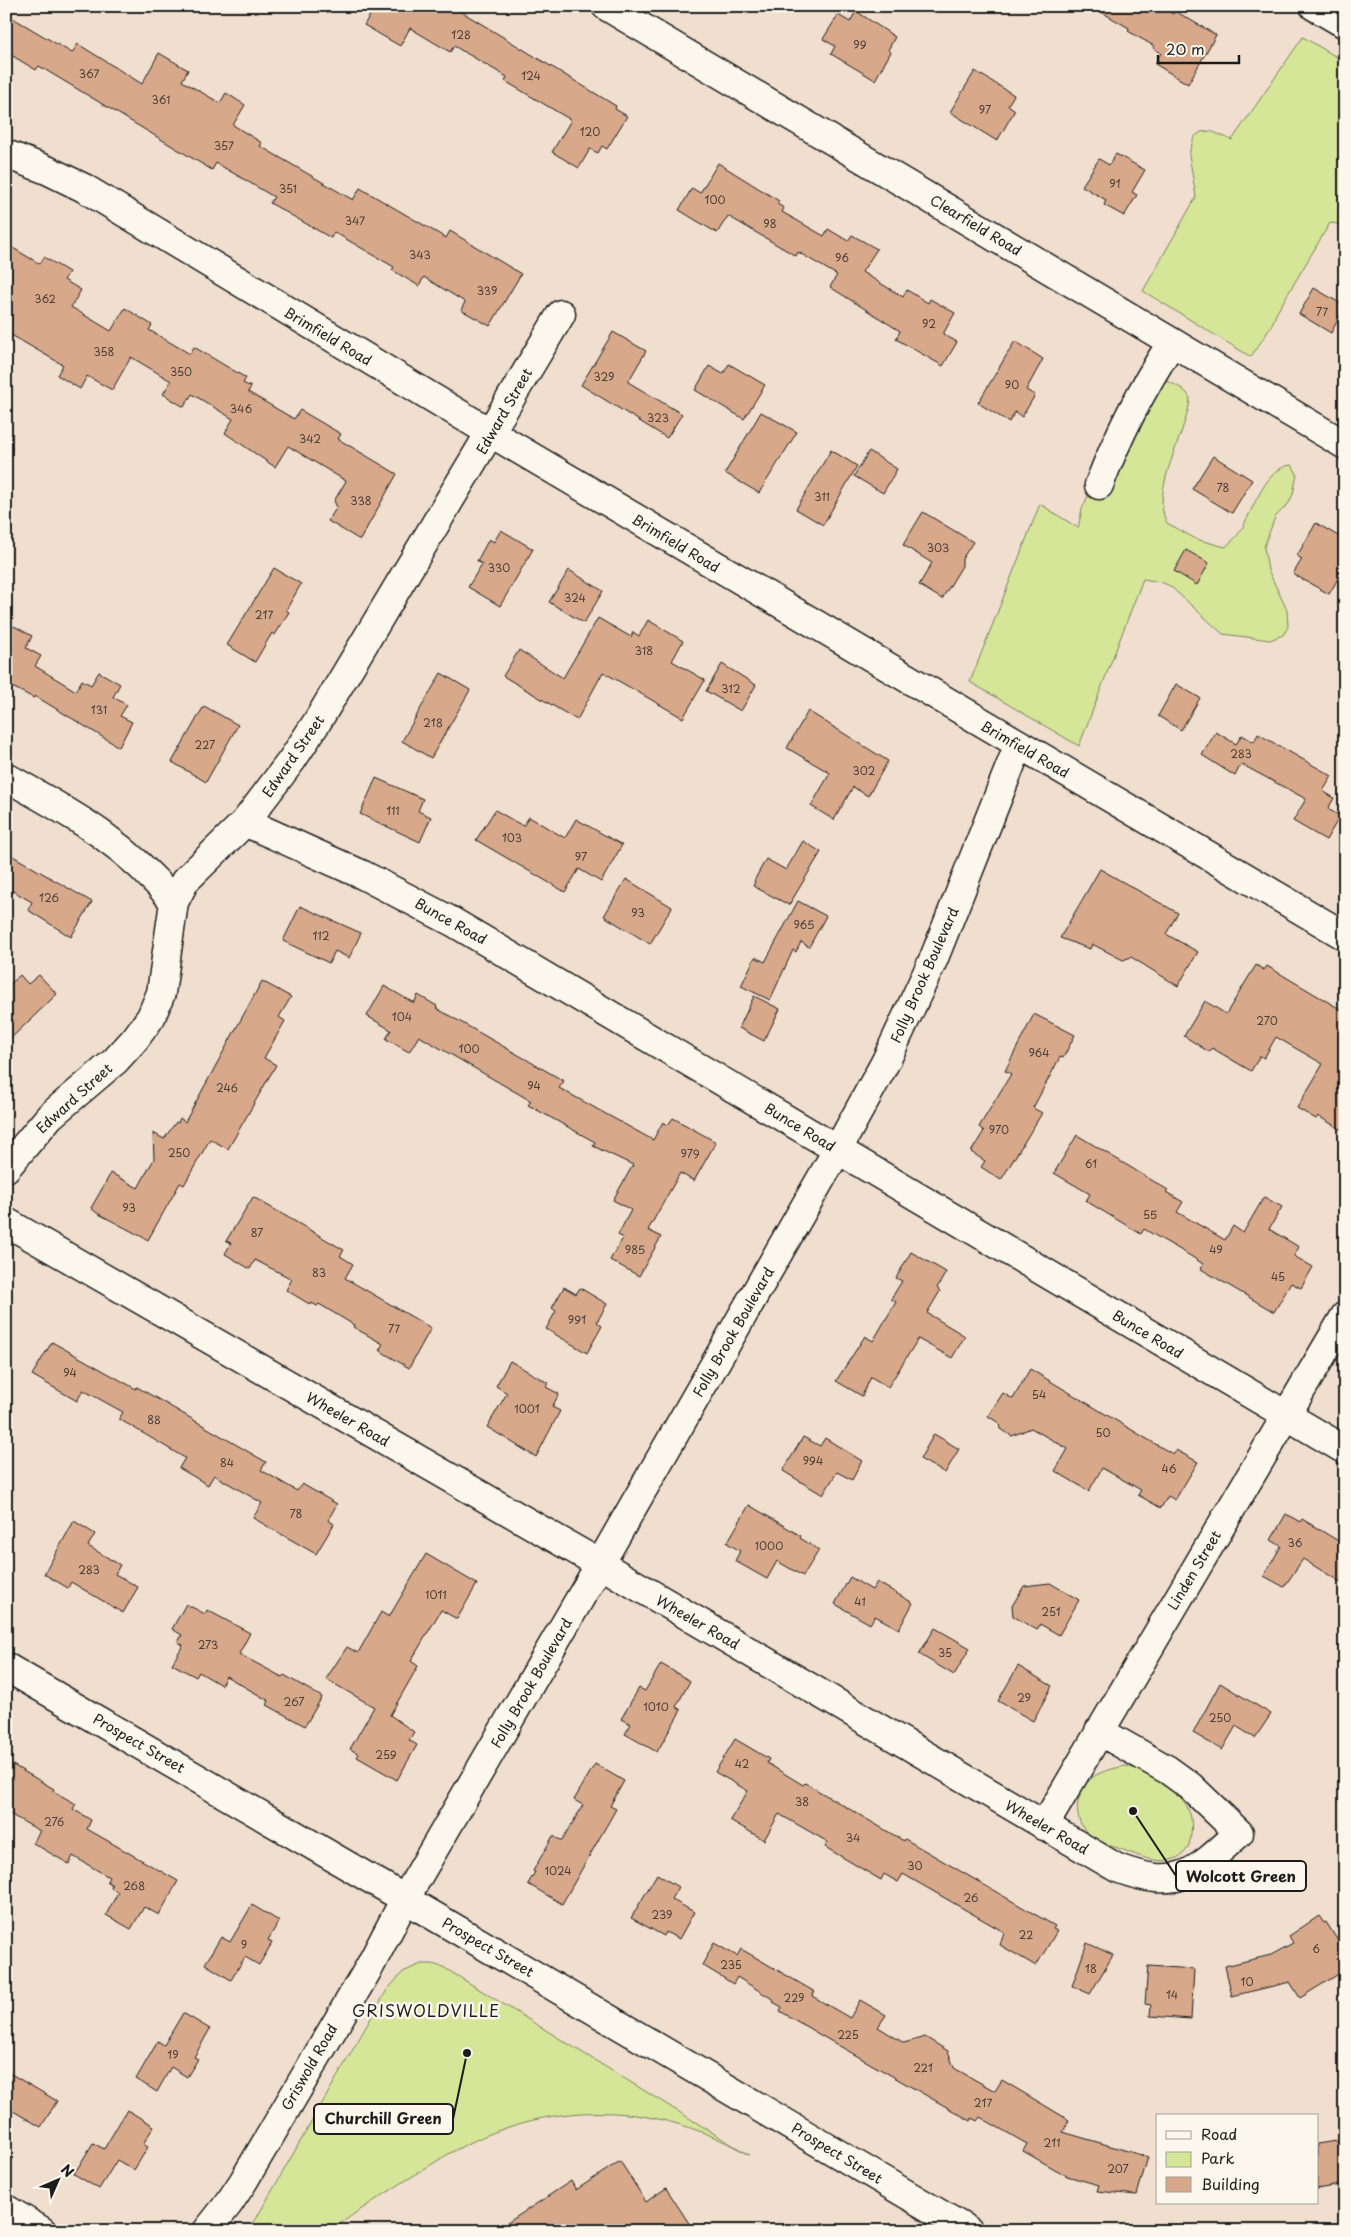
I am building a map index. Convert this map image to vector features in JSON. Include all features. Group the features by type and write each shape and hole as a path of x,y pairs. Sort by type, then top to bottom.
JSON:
{"street":[{"name":"Clearfield Road","path":"606,6 1345,445"},
{"path":"1314,6 1345,24"},
{"name":"Brimfield Road","path":"6,154 47,170 84,188 490,433 1345,936"},
{"name":"Edward Street","path":"6,1168 50,1116 114,1061 135,1039 151,1017 161,993 174,902 185,881 245,822 287,767 317,722 560,314"},
{"path":"1099,485 1117,441 1155,369 1172,342"},
{"name":"Folly Brook Boulevard","path":"406,1899 838,1149 886,1061 934,958 1018,744"},
{"path":"6,777 80,818 112,841 137,860 174,902"},
{"name":"Bunce Road","path":"245,822 363,875 445,918 1345,1450"},
{"name":"Wheeler Road","path":"6,1222 600,1564 1117,1868 1142,1877 1166,1879 1189,1873 1208,1860 1239,1833 1190,1786 1168,1770 1099,1731"},
{"name":"Linden Street","path":"1044,1826 1345,1316"},
{"name":"Prospect Street","path":"6,1666 969,2231"},
{"name":"Griswold Road","path":"207,2231 243,2182 370,1966 406,1899"},
{"path":"6,2209 42,2231"}],"green space":[{"path":"1303,37 1345,62 1345,225 1330,223 1251,357 1143,291 1196,197 1189,154 1194,137 1201,132 1211,131 1232,140"},
{"path":"1161,379 1182,389 1190,399 1163,495 1163,510 1167,523 1196,539 1225,547 1239,533 1267,481 1283,467 1292,465 1297,474 1289,503 1275,517 1264,547 1268,570 1287,610 1288,627 1283,635 1270,640 1223,634 1170,586 1161,582 1143,579 1079,746 970,682 1040,504 1078,528 1082,509 1108,452"},
{"path":"1125,1766 1151,1776 1176,1794 1187,1807 1191,1819 1191,1837 1189,1845 1180,1856 1164,1861 1147,1858 1099,1841 1091,1836 1080,1823 1077,1806 1082,1790 1087,1783 1096,1775"},
{"path":"421,1964 443,1967 749,2155 711,2136 672,2122 632,2115 592,2113 552,2116 513,2126 474,2141 437,2161 329,2230 303,2232 249,2231 387,1990 403,1972"}],"building":[{"path":"373,6 452,6 616,106 615,109 627,116 607,149 602,146 598,153 590,149 579,168 552,152 571,120 505,81 507,77 454,46 450,52 410,28 400,46 364,25 375,7"},
{"path":"1091,6 1159,6 1173,14 1175,11 1216,35 1188,84 1155,64 1161,53 1153,48 1154,46 1128,31 1129,28"},
{"path":"856,11 895,37 888,50 891,52 875,80 831,54 835,46 823,39 838,15 850,22"},
{"path":"6,14 72,53 78,44 142,84 159,53 188,70 182,81 220,103 226,93 245,105 233,125 262,143 260,146 353,200 360,188 446,238 450,231 521,274 490,326 461,310 465,302 424,277 419,286 392,270 394,267 334,232 331,238 270,203 274,197 216,163 212,170 39,66 36,70 6,52"},
{"path":"975,71 1014,95 1008,105 1015,110 997,141 950,112"},
{"path":"1116,154 1145,170 1132,192 1137,195 1124,216 1104,205 1106,200 1082,186 1099,159 1109,165"},
{"path":"718,163 779,201 777,204 784,208 782,212 824,236 828,229 848,241 852,235 877,249 862,272 903,297 907,290 928,303 930,299 955,313 943,334 957,342 943,366 896,339 900,331 830,287 837,275 798,252 796,256 728,216 717,233 679,210 692,188 700,193"},
{"path":"6,244 40,264 44,257 69,272 64,280 81,290 71,307 111,331 125,308 152,325 149,330 190,354 194,347 246,378 243,383 251,387 248,392 294,419 300,410 341,434 338,439 397,474 360,540 328,521 337,507 334,501 346,481 288,446 275,467 225,433 233,419 192,394 184,407 163,394 171,381 131,357 112,390 87,376 80,389 57,375 63,365 6,332"},
{"path":"1314,288 1345,306 1331,333 1299,314"},
{"path":"613,332 646,351 628,382 682,414 667,438 581,385"},
{"path":"1015,341 1043,359 1026,390 1035,395 1022,417 1015,412 1009,422 978,403"},
{"path":"729,364 765,385 744,419 695,390 709,366 723,374"},
{"path":"761,412 797,432 759,493 725,473"},
{"path":"831,450 857,466 823,525 796,509"},
{"path":"869,451 897,469 883,493 854,476"},
{"path":"1213,456 1252,480 1232,513 1192,489"},
{"path":"923,512 973,542 962,559 962,566 942,599 919,585 932,563 903,545"},
{"path":"1316,523 1345,540 1345,567 1329,594 1293,574 1302,559 1297,556"},
{"path":"501,530 533,549 500,606 468,587 482,564 477,561 489,539 494,542"},
{"path":"1186,550 1209,563 1197,585 1174,571"},
{"path":"274,568 301,584 286,610 289,612 275,635 272,633 255,662 227,645"},
{"path":"569,570 603,591 584,623 549,602"},
{"path":"598,618 631,637 633,632 639,636 648,620 683,641 672,661 705,680 683,718 603,672 577,720 503,676 519,650 563,678"},
{"path":"14,626 32,636 26,648 41,656 35,666 76,691 82,680 91,685 99,672 120,684 113,697 127,705 120,716 132,722 119,747 35,696 34,698 6,684 6,636"},
{"path":"722,664 756,685 741,711 706,691"},
{"path":"441,673 470,690 431,758 402,741"},
{"path":"1176,684 1200,698 1181,730 1158,716"},
{"path":"204,706 238,725 206,782 172,762"},
{"path":"808,711 888,761 868,796 853,787 834,820 811,806 830,773 787,748"},
{"path":"1216,732 1236,744 1242,735 1254,742 1258,734 1332,776 1323,791 1334,798 1328,809 1340,816 1326,840 1293,821 1306,799 1241,764 1235,776 1202,755"},
{"path":"376,778 423,799 418,811 431,817 420,842 360,814"},
{"path":"495,810 523,826 529,817 565,838 576,819 622,845 601,882 579,869 565,892 476,840"},
{"path":"803,841 821,852 789,905 753,886 766,859 786,870"},
{"path":"6,852 92,902 71,937 28,910 32,902 6,887"},
{"path":"1100,869 1178,913 1166,934 1198,952 1178,986 1131,957 1123,960 1092,944 1090,949 1060,938"},
{"path":"626,879 672,907 650,944 604,916"},
{"path":"798,901 826,916 809,947 801,942 796,952 793,950 770,1000 741,986 755,957 765,962"},
{"path":"300,906 361,933 349,958 335,951 329,963 283,941"},
{"path":"1256,965 1264,970 1267,966 1345,1012 1345,1132 1318,1116 1316,1119 1297,1108 1323,1064 1276,1037 1264,1058 1260,1056 1251,1071 1212,1048 1209,1052 1184,1036 1205,1001 1226,1014"},
{"path":"20,975 28,984 39,975 57,994 6,1043 6,988"},
{"path":"262,981 291,997 279,1017 285,1021 264,1058 276,1065 228,1149 210,1139 184,1185 180,1183 148,1240 97,1213 91,1208 111,1173 138,1188 154,1159 153,1133 164,1139 180,1118 185,1122"},
{"path":"384,986 414,1003 418,995 437,1006 436,1008 564,1081 559,1088 653,1140 663,1122 668,1125 673,1118 716,1142 694,1181 680,1173 648,1230 661,1237 639,1276 610,1260 623,1238 618,1235 631,1210 613,1200 633,1165 593,1146 595,1142 528,1105 531,1101 419,1036 409,1052 386,1039 391,1030 367,1016"},
{"path":"754,996 780,1009 764,1041 739,1028"},
{"path":"1034,1014 1075,1035 1063,1058 1060,1057 1033,1108 1042,1113 1001,1180 981,1167 985,1161 971,1152 984,1131 979,1127 1011,1074 1005,1071"},
{"path":"1077,1135 1168,1190 1166,1192 1183,1202 1177,1212 1225,1240 1233,1226 1243,1233 1264,1197 1282,1207 1269,1229 1299,1247 1294,1256 1313,1267 1301,1288 1291,1283 1274,1312 1201,1269 1203,1264 1189,1255 1144,1229 1141,1234 1086,1201 1090,1194 1054,1173"},
{"path":"253,1197 344,1250 340,1256 353,1264 345,1278 431,1328 409,1368 379,1350 383,1344 353,1327 354,1325 319,1304 317,1306 312,1303 311,1305 286,1290 292,1279 255,1260 250,1269 225,1254 231,1243 226,1241"},
{"path":"911,1252 946,1272 937,1288 940,1291 927,1313 965,1336 952,1358 918,1339 888,1387 871,1377 862,1396 836,1381 865,1336 873,1341 896,1302 891,1299 902,1281 896,1278"},
{"path":"564,1287 576,1294 580,1288 607,1304 597,1322 602,1326 587,1353 546,1329 556,1311 552,1308"},
{"path":"52,1342 136,1389 137,1387 266,1462 261,1470 297,1491 302,1484 337,1504 328,1520 334,1524 316,1554 253,1518 262,1503 214,1475 208,1485 179,1468 185,1458 119,1419 123,1412 83,1390 77,1401 32,1375"},
{"path":"510,1361 548,1383 546,1387 559,1394 552,1407 560,1411 536,1457 487,1427 507,1393 496,1386"},
{"path":"1030,1369 1173,1454 1176,1450 1198,1462 1175,1500 1168,1496 1161,1508 1138,1495 1141,1490 1102,1468 1089,1491 1055,1471 1068,1449 1031,1428 1012,1436 1000,1429 999,1423 988,1416 1003,1393 1013,1399"},
{"path":"934,1434 959,1449 945,1473 920,1459"},
{"path":"803,1437 820,1446 825,1438 862,1461 852,1480 837,1472 823,1495 783,1471"},
{"path":"749,1505 801,1536 800,1538 819,1550 803,1576 777,1561 767,1579 735,1561 740,1551 727,1543"},
{"path":"1286,1514 1300,1522 1302,1519 1345,1545 1345,1585 1303,1559 1284,1587 1264,1576 1281,1546 1271,1540"},
{"path":"74,1521 95,1534 88,1546 120,1565 115,1574 138,1587 123,1613 71,1582 68,1588 44,1574"},
{"path":"426,1554 477,1584 457,1619 441,1610 411,1661 418,1666 390,1715 414,1732 409,1740 417,1745 397,1780 357,1757 359,1754 350,1749 374,1707 326,1679 347,1647 358,1653 381,1612 389,1617"},
{"path":"850,1577 872,1590 877,1582 913,1603 899,1629 875,1616 870,1624 835,1604"},
{"path":"1050,1583 1079,1600 1059,1635 1040,1624 1037,1630 1013,1616 1012,1606 1024,1586"},
{"path":"186,1604 205,1614 207,1610 250,1633 239,1654 282,1677 284,1675 322,1697 305,1726 267,1705 269,1701 226,1676 221,1685 199,1672 196,1677 172,1664 183,1645 178,1642 182,1635 172,1629"},
{"path":"935,1628 970,1648 954,1675 919,1654"},
{"path":"661,1664 690,1681 676,1707 681,1710 657,1752 625,1734 631,1724 621,1719 639,1688 645,1691"},
{"path":"1018,1666 1052,1686 1033,1721 998,1701"},
{"path":"1220,1683 1271,1714 1255,1738 1236,1726 1222,1750 1193,1733"},
{"path":"735,1739 769,1759 767,1763 803,1785 805,1783 1055,1926 1053,1929 1057,1931 1036,1966 1000,1945 1004,1932 903,1874 898,1882 884,1874 881,1880 825,1847 828,1842 779,1814 764,1840 730,1820 748,1791 715,1772"},
{"path":"6,1761 76,1804 73,1809 91,1820 87,1829 178,1881 159,1915 144,1907 131,1929 106,1915 118,1892 111,1888 112,1885 107,1881 109,1877 73,1856 69,1864 33,1843 40,1831 6,1812"},
{"path":"595,1764 624,1781 610,1806 616,1809 562,1904 528,1884 535,1872 533,1871 553,1836 562,1841 583,1805 574,1800"},
{"path":"657,1874 678,1887 671,1899 694,1912 679,1939 666,1932 664,1936 631,1918"},
{"path":"252,1905 279,1921 268,1940 272,1943 259,1965 245,1957 231,1980 205,1964 221,1937 230,1942"},
{"path":"1319,1916 1324,1923 1326,1922 1345,1952 1345,1970 1300,1998 1290,1982 1232,1996 1225,1966 1271,1955 1293,1943 1289,1936"},
{"path":"714,1943 737,1956 741,1949 815,1992 812,1996 850,2018 860,2000 886,2015 878,2027 904,2043 925,2037 948,2051 954,2068 995,2091 1002,2080 1069,2120 1063,2132 1148,2157 1137,2195 1097,2191 1099,2185 1067,2176 1023,2151 1027,2144 980,2117 977,2121 972,2118 971,2121 780,2011 782,2007 773,2002 774,2000 737,1977 733,1984 702,1965"},
{"path":"1087,1943 1113,1955 1090,1994 1072,1986"},
{"path":"1148,1966 1194,1969 1191,2019 1150,2016 1151,2005 1145,2004"},
{"path":"183,2013 210,2029 194,2057 198,2059 187,2077 171,2067 157,2092 136,2079 158,2041 164,2045"},
{"path":"6,2071 57,2101 41,2127 6,2107"},
{"path":"127,2110 154,2126 143,2144 148,2147 134,2170 117,2160 99,2189 74,2174 93,2143 104,2149"},
{"path":"1337,2141 1339,2148 1345,2146 1345,2184 1318,2189 1318,2144"},
{"path":"620,2161 646,2202 666,2188 694,2231 495,2231 571,2181 576,2190"}],"place":[{"name":"Wolcott Green","path":"1133,1811"},
{"name":"Churchill Green","path":"467,2053"}],"district":[{"name":"GRISWOLDVILLE","path":"426,2010"}]}
